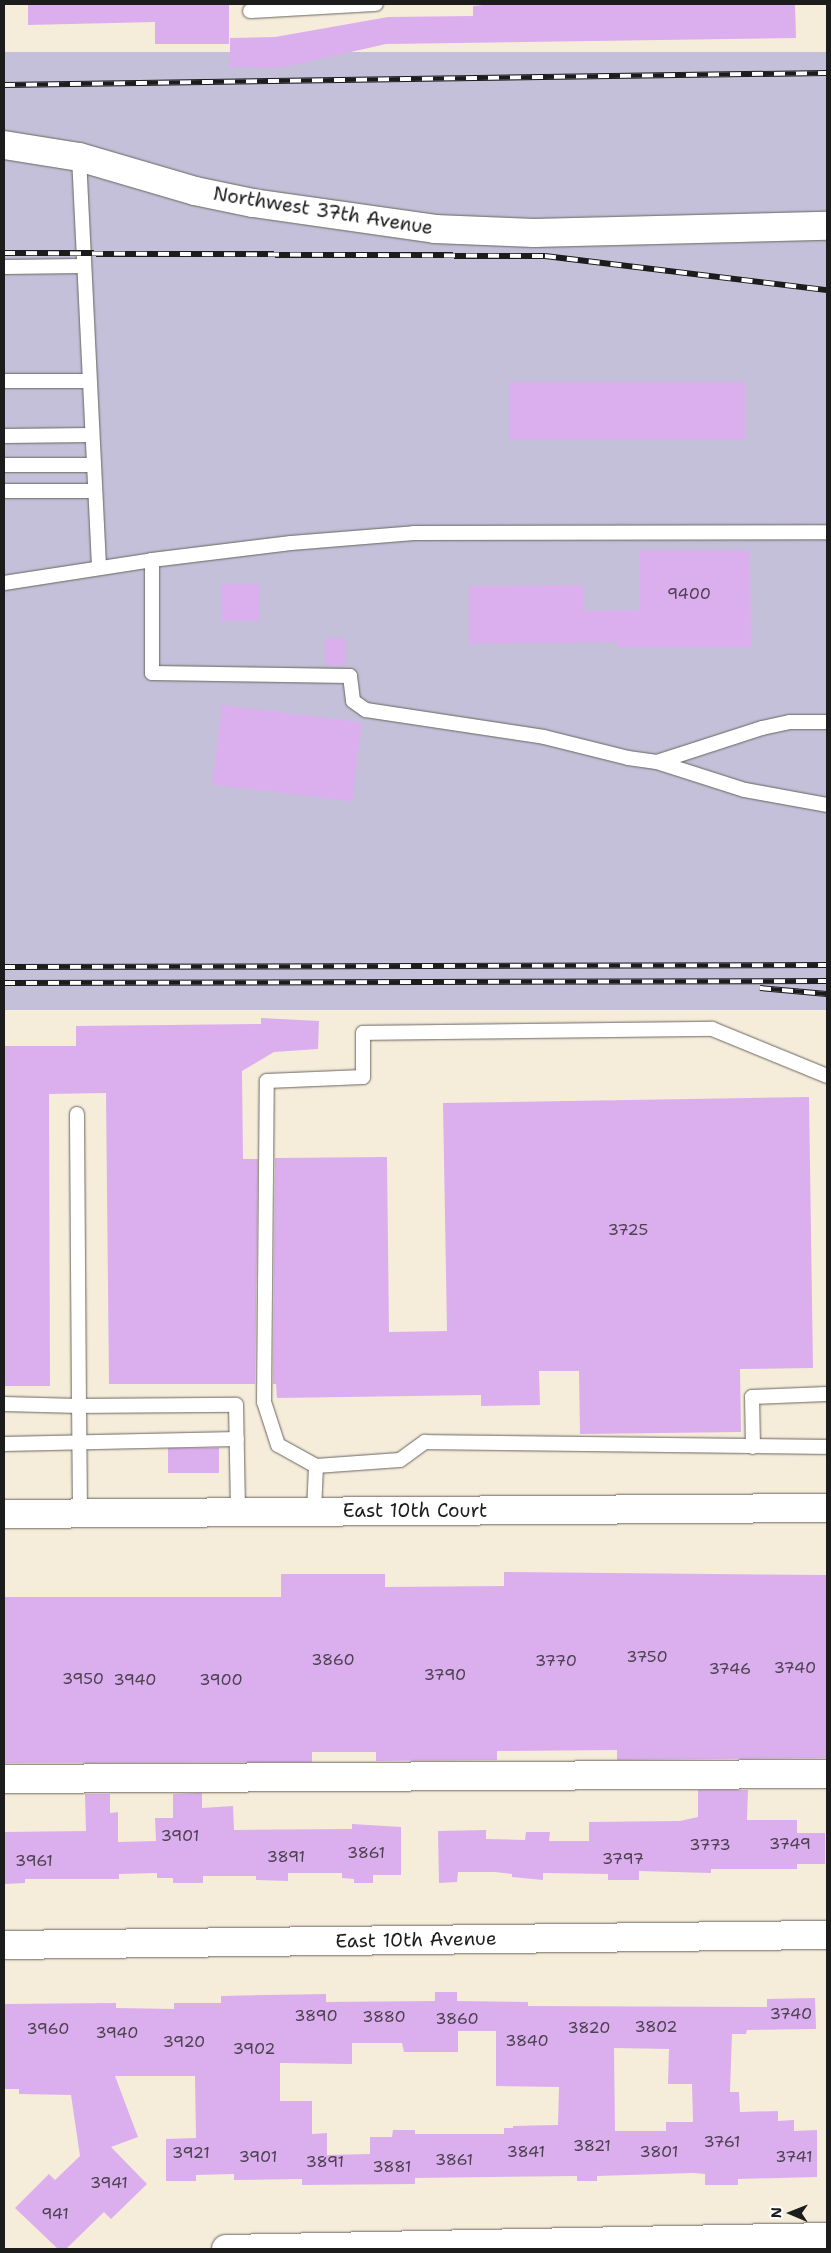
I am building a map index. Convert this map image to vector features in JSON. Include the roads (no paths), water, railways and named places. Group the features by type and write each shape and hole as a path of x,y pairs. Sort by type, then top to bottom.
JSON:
{"street":[{"name":"Northwest 37th Avenue","path":"4,144 79,157 227,198 343,218 435,229 534,233 827,226"},
{"name":"East 10th Court","path":"4,1514 827,1508"},
{"path":"4,1779 827,1774"},
{"name":"East 10th Avenue","path":"4,1945 827,1935"},
{"path":"226,2249 827,2237"}],"lane":[{"path":"250,11 376,4"},
{"path":"79,157 99,567"},
{"path":"4,267 84,266"},
{"path":"4,381 90,381"},
{"path":"4,436 92,435"},
{"path":"4,464 94,465"},
{"path":"4,491 95,491"},
{"path":"4,583 152,560 300,542 414,533 827,532"},
{"path":"152,560 152,674 350,676 353,701 366,710 524,733 628,758 657,762 746,790 827,804"},
{"path":"657,762 762,728 790,722 827,722"},
{"path":"827,1076 712,1029 363,1033 363,1077 267,1081 264,1402 278,1445 316,1466 400,1460 425,1442 753,1447 827,1446"},
{"path":"77,1114 80,1514"},
{"path":"753,1447 752,1398 827,1394"},
{"path":"4,1404 79,1406 236,1405 238,1513"},
{"path":"4,1444 237,1439"},
{"path":"314,1512 316,1466"}],"railway":[{"path":"4,85 827,73"},
{"path":"4,253 545,256 827,290"},
{"path":"4,967 827,965"},
{"path":"4,983 827,981"},
{"path":"760,988 827,994"}]}
